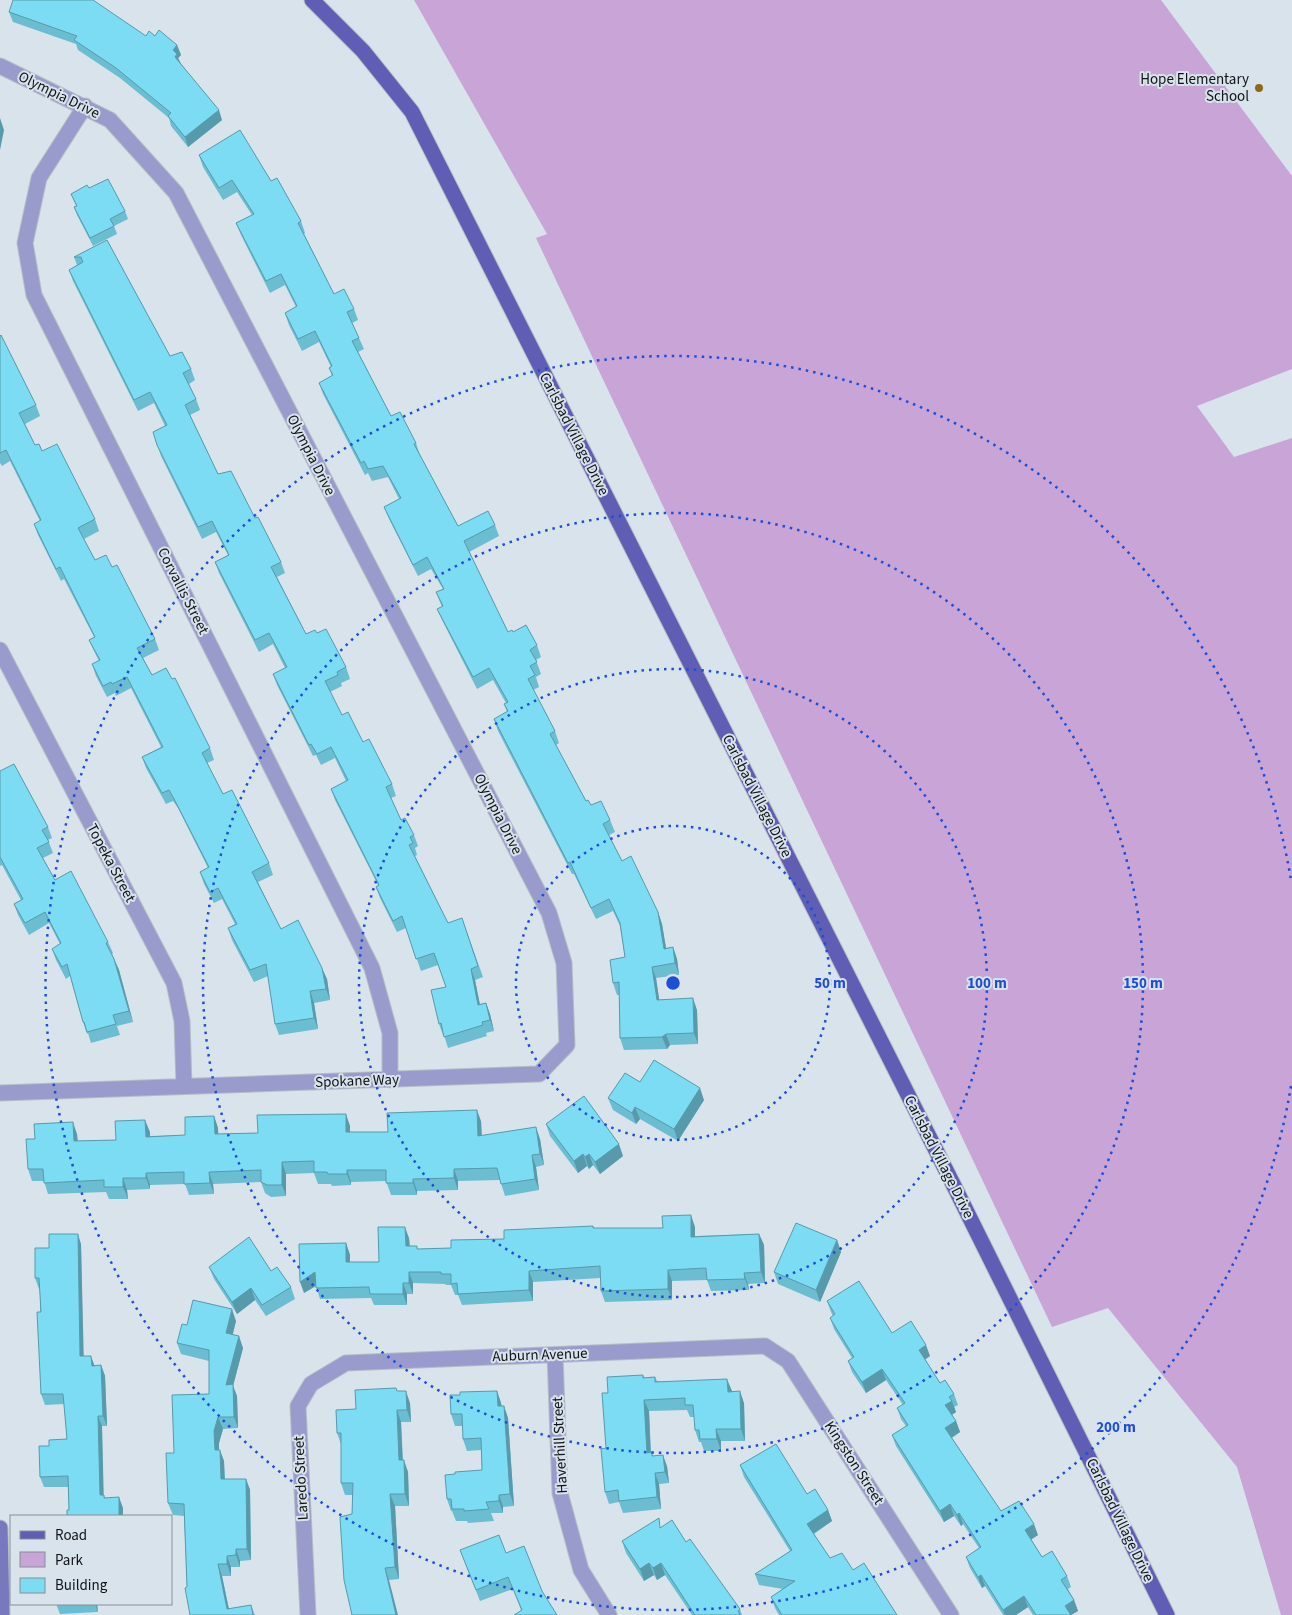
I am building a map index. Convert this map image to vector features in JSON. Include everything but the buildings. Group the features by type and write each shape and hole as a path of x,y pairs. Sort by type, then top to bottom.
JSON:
{"main road":[{"name":"Carlsbad Village Drive","path":"312,0 363,51 412,112 954,1186 1167,1615"},
{"path":"0,1528 2,1615"}],"street":[{"name":"Olympia Drive","path":"0,66 85,106 110,120 176,193 549,913"},
{"name":"Corvallis Street","path":"85,106 39,178 26,244 34,295 372,968 390,1033 390,1080"},
{"name":"Topeka Street","path":"0,650 174,983 182,1022 184,1086"},
{"name":"Spokane Way","path":"0,1093 539,1074 567,1045 564,963 549,913"},
{"name":"Kingston Street","path":"734,1348 765,1346 788,1361 951,1615"},
{"name":"Auburn Avenue","path":"346,1363 734,1348"},
{"name":"Haverhill Street","path":"555,1355 560,1493 581,1570 609,1615"},
{"name":"Laredo Street","path":"308,1615 298,1406 311,1384 346,1363"}],"green space":[{"path":"414,0 1161,0 1292,176 1292,369 1197,406 1234,457 1292,438 1292,1615 1281,1615 1237,1467 1108,1308 1052,1327 536,238 547,234"}],"place":[{"name":"Hope Elementary School","path":"1259,88"}]}
